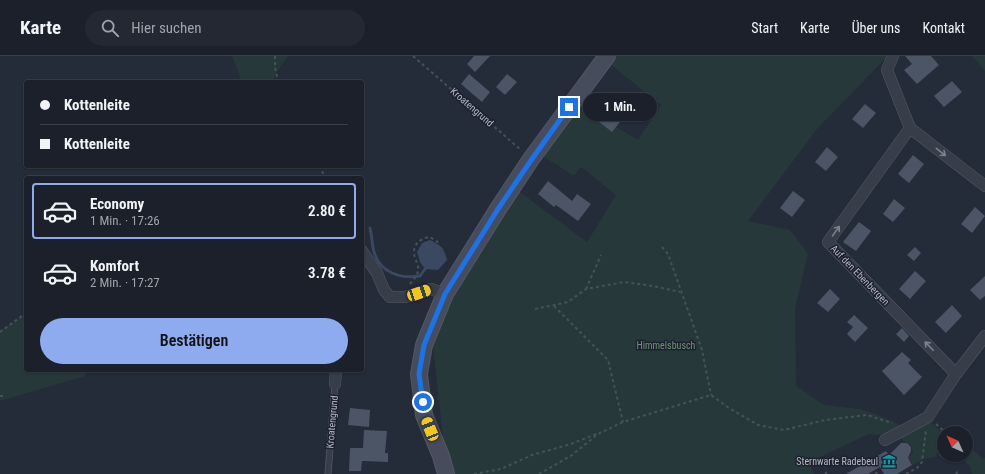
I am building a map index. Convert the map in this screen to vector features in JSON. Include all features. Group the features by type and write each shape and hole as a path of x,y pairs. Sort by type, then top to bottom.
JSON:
{"street":[{"path":"446,474 441,456 424,415 419,374 424,345 445,294 498,209 532,159 607,56"},
{"path":"893,56 887,70 910,128 985,186"},
{"name":"Auf den Ebenbergen","path":"910,128 828,242 956,374"},
{"path":"364,254 377,273 384,290 390,297 405,296 431,289 445,294"},
{"path":"885,440 928,417 956,374 985,336"},
{"name":"Kroatengrund","path":"335,384 336,372"}],"lane":[{"name":"Kroatengrund","path":"328,474 335,384"}],"path":[{"path":"275,56 278,80"},
{"name":"Kroatengrund","path":"413,56 532,159"},
{"path":"414,279 417,276 418,270 414,253 416,244 421,238 430,237 439,243"},
{"path":"662,247 668,254 680,292 702,350 711,395 729,408 758,425 784,430 825,420 867,415 907,428"},
{"path":"586,290 601,255"},
{"path":"535,309 568,302 586,290 624,282 680,292"},
{"path":"554,306 608,360 623,422"},
{"path":"0,332 24,314"},
{"path":"474,474 501,469 532,455 571,444 598,434 623,422 711,395"},
{"path":"0,396 5,396"},
{"path":"928,417 938,426"},
{"path":"906,474 917,468 922,462 928,417"},
{"path":"540,474 572,455 598,434"},
{"path":"956,474 959,470"},
{"path":"825,474 828,471"},
{"path":"875,474 878,472 879,474"}],"green space":[{"path":"232,56 288,56 274,76 275,80 241,80"},
{"name":"Himmelsbusch","path":"617,56 888,56 817,129 748,221 790,230 808,254 795,308 796,386 824,405 860,409 903,426 882,434 869,434 809,462 814,474 453,474 443,437 432,337 487,226 516,189 587,242 616,195 581,167 574,176 538,153 578,104 638,140 661,105 610,64"},
{"path":"972,56 985,56 985,71"},
{"path":"24,316 24,372 85,372 85,376 0,401 0,330"},
{"path":"929,421 937,428 937,454 935,457 924,459 913,465 908,458 913,452 910,444 903,441 900,437"},
{"path":"973,450 983,459 985,458 985,474 972,474 970,466 966,462 973,462"}],"water":[{"path":"430,240 442,248 447,260 438,270 425,269 420,262 417,252 422,243"}],"building":[{"path":"474,56 490,56 475,72 467,64"},
{"path":"905,56 931,56 939,65 917,84 904,70 912,64"},
{"path":"469,74 490,92 482,102 461,84"},
{"path":"507,74 517,82 505,95 496,87"},
{"path":"952,81 962,92 944,107 934,96"},
{"path":"613,100 628,112 612,132 597,120"},
{"path":"865,104 876,113 863,128 852,119"},
{"path":"827,147 838,157 826,171 815,162"},
{"path":"913,155 924,164 909,183 898,174"},
{"path":"548,181 572,201 577,194 591,204 578,221 556,205 554,207 538,194"},
{"path":"793,191 805,200 792,217 780,208"},
{"path":"894,199 905,208 893,222 883,214"},
{"path":"975,207 985,216 972,233 961,224"},
{"path":"859,222 871,231 856,251 843,242"},
{"path":"915,247 921,253 914,261 907,255"},
{"path":"915,271 926,281 910,299 899,289"},
{"path":"985,276 985,296 980,300 970,290"},
{"path":"830,289 840,299 828,312 817,303"},
{"path":"952,305 962,316 946,333 935,322"},
{"path":"854,315 868,328 855,342 847,334 853,327 847,322"},
{"path":"902,328 909,336 904,342 896,334"},
{"path":"902,352 911,360 908,363 922,377 904,395 882,371"},
{"path":"350,408 370,410 369,427 348,425"},
{"path":"364,430 387,431 385,453 388,453 388,462 362,461 361,471 349,471 350,448 363,448"},
{"name":"Sternwarte Radebeul","path":"901,443 907,443 911,447 908,458 912,465 897,474 884,474 880,467 868,474 846,474 886,451 889,455"}],"waterway":[{"path":"370,228 374,252 377,259 386,270 399,275 413,277 420,276 425,269"}],"place":[{"name":"Sternwarte Radebeul","path":"889,461"}],"route":[{"path":"423,402 419,374 424,345 445,294 498,209 569,107"}]}
